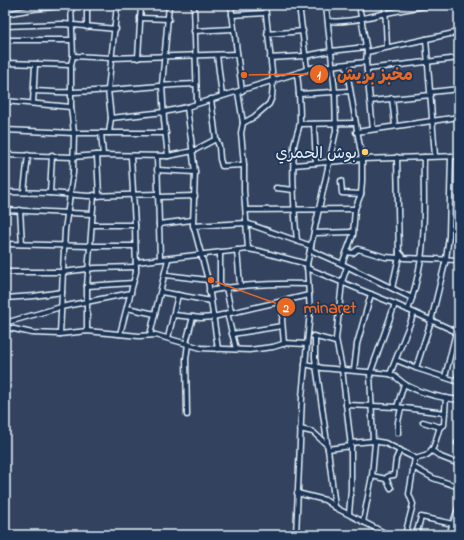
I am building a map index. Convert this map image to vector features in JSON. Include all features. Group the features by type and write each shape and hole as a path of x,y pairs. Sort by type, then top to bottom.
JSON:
{"street":[{"path":"5,14 71,5 73,56 71,65 71,107 74,133 74,157 64,245 60,334"},
{"path":"87,27 88,5"},
{"path":"109,133 110,118 108,90 116,28 117,5"},
{"path":"138,58 141,5"},
{"path":"168,156 162,85 166,57 169,5"},
{"path":"194,5 196,84 198,103"},
{"path":"231,5 243,123 241,133 248,250"},
{"path":"243,123 254,118 269,104 272,97 273,81 265,5"},
{"path":"300,5 307,69"},
{"path":"296,535 300,429 310,312 307,266 330,162 336,123 326,5"},
{"path":"359,5 366,49 373,129"},
{"path":"385,5 387,47"},
{"path":"328,21 338,22 362,20 430,5"},
{"path":"232,15 266,13"},
{"path":"140,18 169,19"},
{"path":"5,26 52,24 116,28"},
{"path":"194,31 233,29"},
{"path":"267,34 303,31"},
{"path":"270,58 305,56 331,51 387,47 459,32"},
{"path":"426,39 435,156"},
{"path":"5,40 72,40"},
{"path":"73,56 138,58 237,54"},
{"path":"217,55 222,96"},
{"path":"367,69 459,58"},
{"path":"110,118 164,112 187,107 298,74 307,69 366,62"},
{"path":"5,63 71,65"},
{"path":"32,102 35,64"},
{"path":"342,264 353,232 355,209 361,194 362,159 356,132 346,64"},
{"path":"297,241 294,209 294,165 295,140 300,124 298,74"},
{"path":"32,91 71,92 196,84"},
{"path":"370,100 431,94 459,89"},
{"path":"300,94 350,91"},
{"path":"392,98 395,126"},
{"path":"211,99 216,139 219,146 219,155 222,166 244,165"},
{"path":"5,101 32,102 71,107"},
{"path":"187,107 195,172 195,196 192,220 208,280 218,349"},
{"path":"356,132 459,117"},
{"path":"300,124 355,123"},
{"path":"314,124 316,163"},
{"path":"5,130 74,133 166,133"},
{"path":"101,133 103,155"},
{"path":"5,155 52,155 74,157 97,155 168,156 193,151 216,139"},
{"path":"24,192 28,155"},
{"path":"50,193 52,155"},
{"path":"97,155 99,196"},
{"path":"120,334 136,267 131,156"},
{"path":"157,156 160,259"},
{"path":"416,368 431,321 446,259 449,236 451,156"},
{"path":"294,165 362,159 459,156"},
{"path":"408,310 421,259 423,236 424,157"},
{"path":"392,288 399,258 397,158"},
{"path":"157,170 195,172"},
{"path":"341,181 342,193 361,194"},
{"path":"276,188 294,190"},
{"path":"5,192 99,196 195,196"},
{"path":"87,331 87,286 94,195"},
{"path":"246,210 355,209"},
{"path":"5,210 92,214"},
{"path":"20,210 22,244"},
{"path":"159,224 192,220"},
{"path":"193,226 246,223 297,241 412,298"},
{"path":"92,225 135,225"},
{"path":"314,233 353,232"},
{"path":"5,244 134,246"},
{"path":"347,252 353,253 358,249 385,257 399,258"},
{"path":"237,250 240,285"},
{"path":"136,262 237,250 259,251 307,266 458,333"},
{"path":"220,252 220,289"},
{"path":"399,252 404,258 459,260"},
{"path":"150,336 166,275 168,259"},
{"path":"5,272 63,272 89,269 136,267"},
{"path":"347,267 342,282 336,342 342,369 350,445 351,490 349,514"},
{"path":"166,275 208,280"},
{"path":"87,286 133,283"},
{"path":"209,291 240,285 268,283 308,284"},
{"path":"226,288 232,334 236,349"},
{"path":"5,298 28,297 62,292"},
{"path":"161,292 211,301"},
{"path":"5,323 61,307 131,293"},
{"path":"354,370 358,344 371,294"},
{"path":"168,338 178,295"},
{"path":"174,315 201,318 309,295"},
{"path":"284,344 282,326 285,300"},
{"path":"363,522 372,476 374,442 371,406 371,372 395,304"},
{"path":"127,308 155,314"},
{"path":"390,374 414,313"},
{"path":"445,377 458,333 459,313"},
{"path":"187,415 186,359 187,344 193,317"},
{"path":"232,334 282,326"},
{"path":"5,327 28,333 60,334 87,331 142,337 156,335 201,348 218,349 256,350 284,344 307,344"},
{"path":"308,335 336,342"},
{"path":"315,337 316,366 335,507"},
{"path":"396,360 457,381 459,373"},
{"path":"305,364 390,374 397,377 404,384 415,389 446,398 459,400"},
{"path":"398,433 399,408 404,384"},
{"path":"328,447 374,442 384,443 415,459 425,456 435,443 440,427 444,425 446,398"},
{"path":"346,405 399,408 445,414"},
{"path":"424,422 440,427"},
{"path":"300,429 313,432 328,447"},
{"path":"372,476 386,479 388,476 394,476 396,459 400,450"},
{"path":"431,450 441,457 459,464"},
{"path":"412,535 405,534 413,504 409,495 415,459"},
{"path":"413,467 434,479 459,486"},
{"path":"386,479 391,488"},
{"path":"297,493 321,499 389,535"},
{"path":"449,535 459,506"},
{"path":"416,535 420,519 423,517 453,524"}],"place":[{"name":"مخبز بريش","path":"244,75"},
{"name":"بوش الحمري","path":"365,152"},
{"name":"minaret","path":"211,280"}]}
